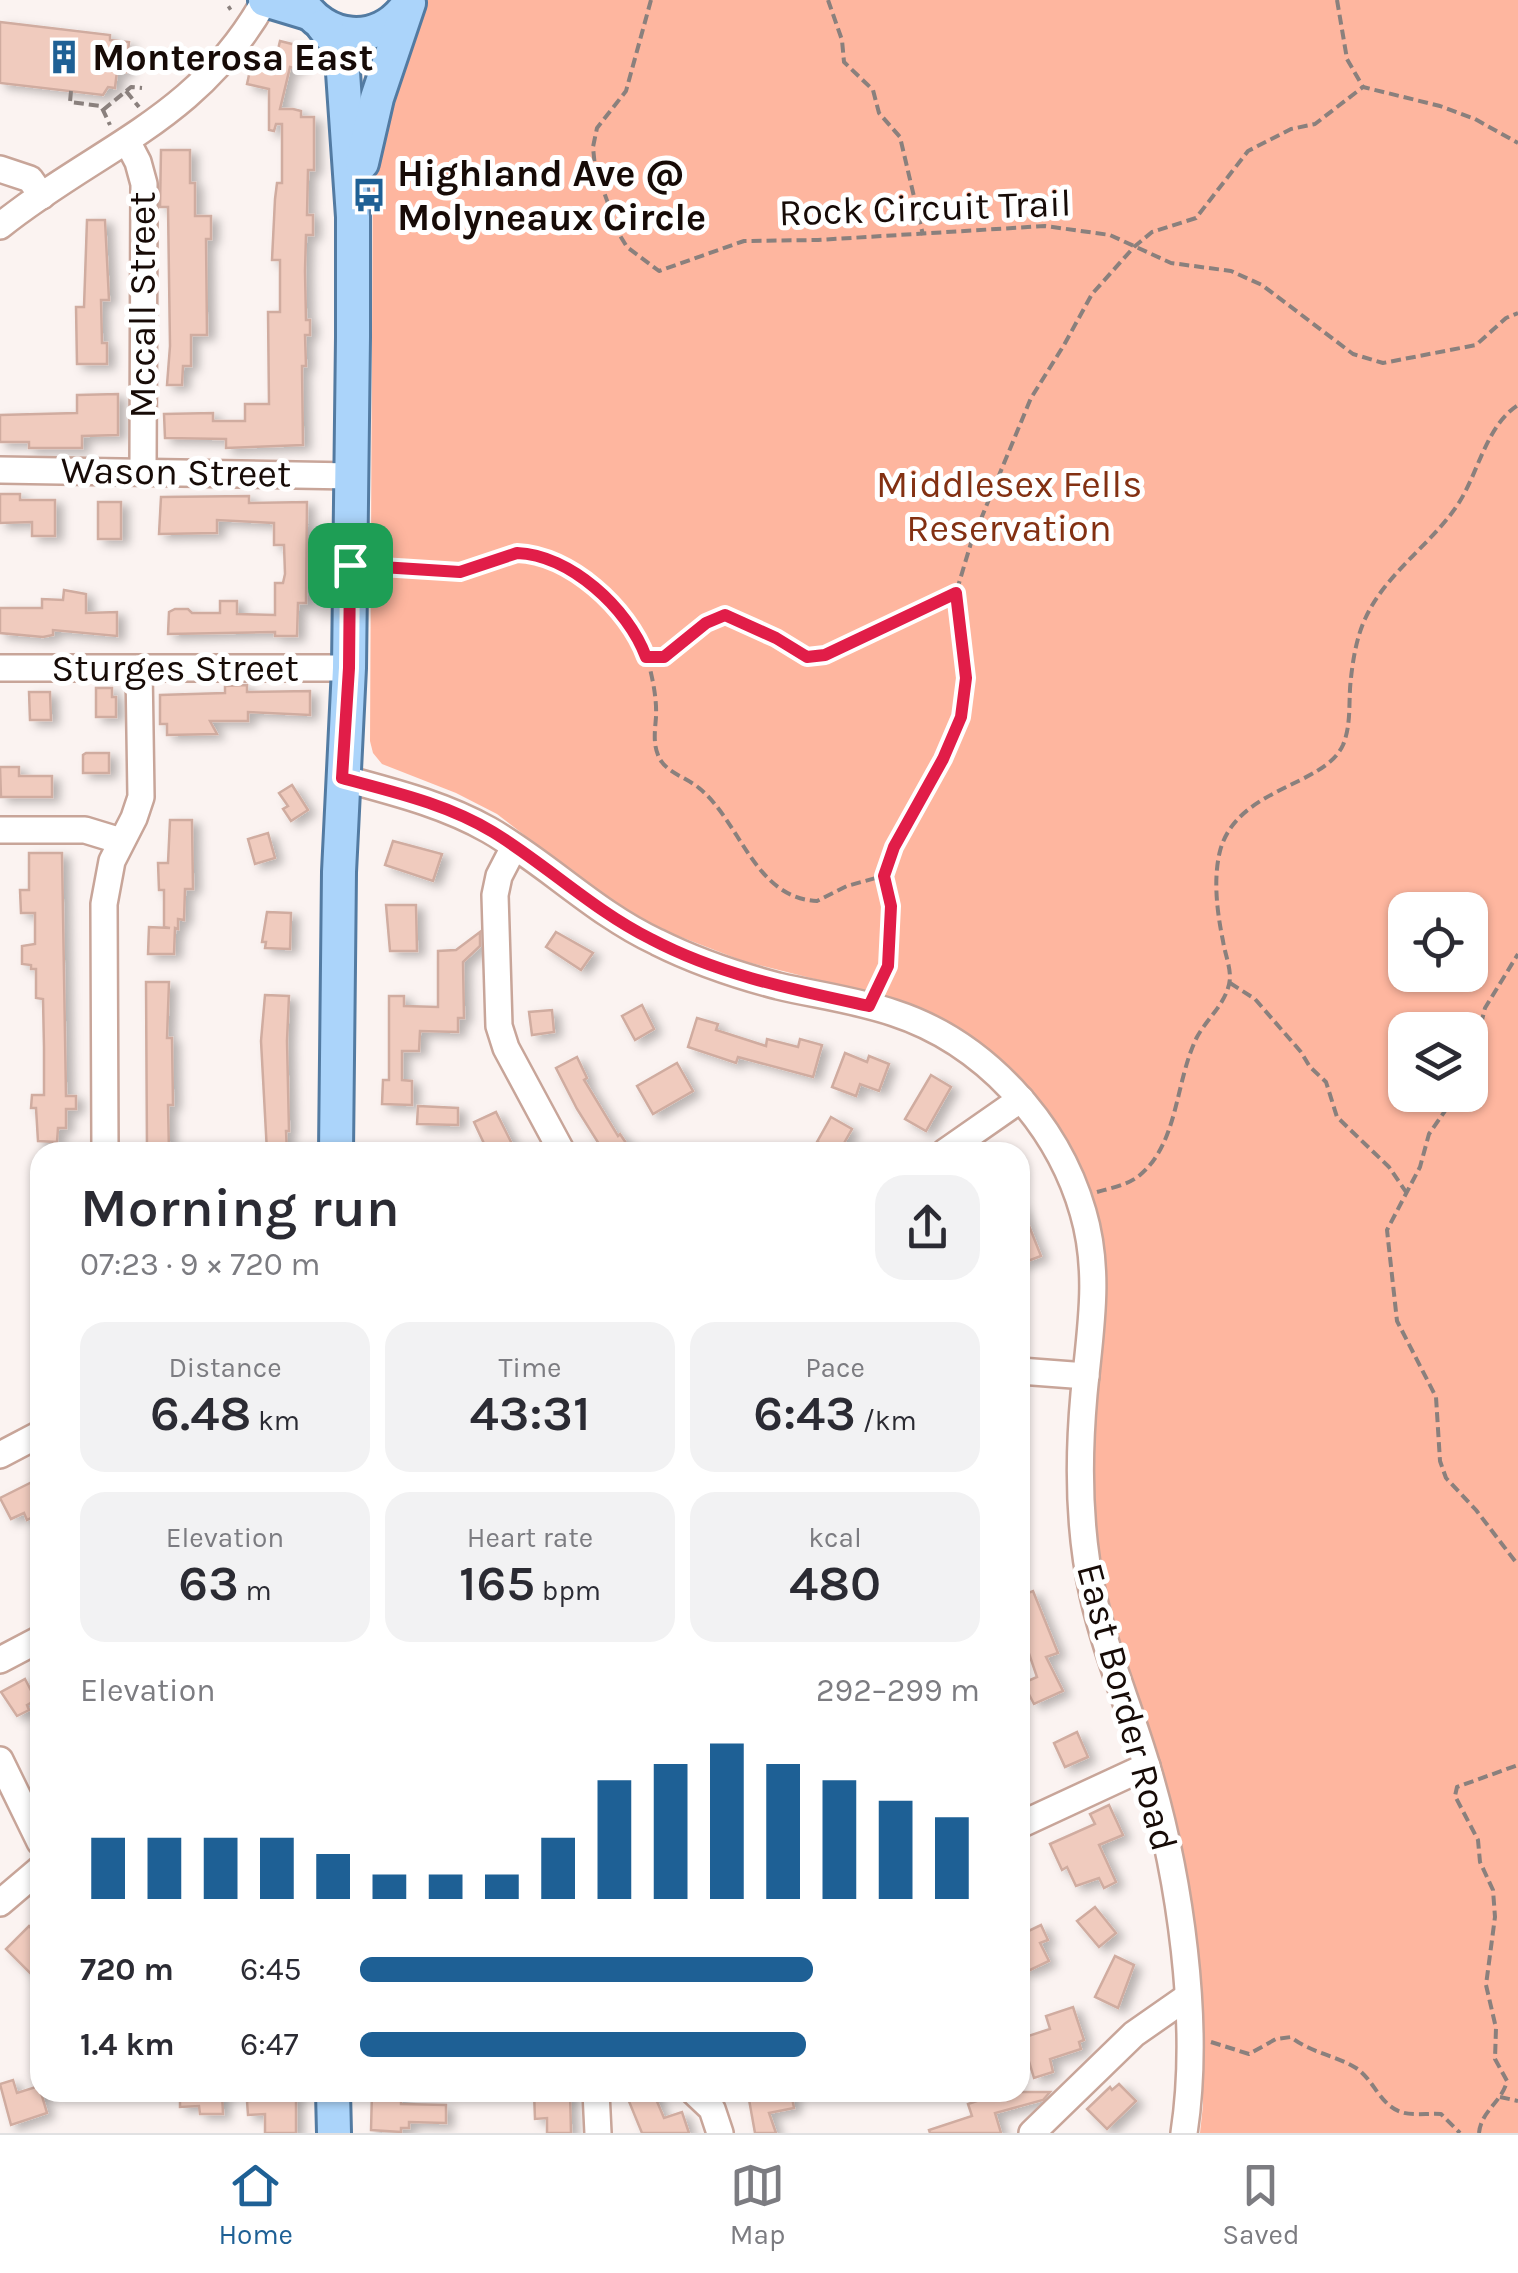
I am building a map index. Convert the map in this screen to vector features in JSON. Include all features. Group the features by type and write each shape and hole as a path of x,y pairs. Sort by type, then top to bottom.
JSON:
{"main road":[{"path":"265,0 310,13 350,35 375,32 397,18 409,2"},
{"path":"353,217 368,130 409,2"},
{"path":"310,13 338,44 342,58 353,217 349,668 342,778 336,1142"},
{"path":"334,2102 334,2133"}],"street":[{"path":"0,226 121,137 173,110 236,46 265,0"},
{"name":"Mccall Street","path":"121,137 138,162 144,184 142,471"},
{"path":"0,169 30,179 42,196"},
{"name":"Wason Street","path":"0,470 352,476"},
{"name":"Sturges Street","path":"0,668 349,668"},
{"path":"105,1142 104,904 108,871 141,795 139,668"},
{"name":"East Border Road","path":"342,778 430,803 471,820 598,908 676,952 776,985 898,1014 938,1032 984,1063 1021,1100 1056,1148 1078,1198 1090,1242 1094,1280 1080,1489 1086,1558 1103,1635 1147,1766 1170,1865 1190,2038 1184,2133"},
{"path":"0,830 91,830 121,841"},
{"path":"514,847 505,862 496,895 496,1015 506,1048 557,1142"},
{"path":"960,1142 1021,1100"},
{"path":"1030,1372 1086,1376"},
{"path":"0,1454 30,1439"},
{"path":"0,1660 30,1644"},
{"path":"0,1760 30,1822"},
{"path":"1030,1821 1147,1766"},
{"path":"0,1903 30,1878"},
{"path":"1032,2133 1134,2034 1187,1997"},
{"path":"596,2102 598,2133"}],"path":[{"name":"Rock Circuit Trail","path":"651,0 626,91 597,128 593,146 595,167 620,234 649,267 667,270 698,255 744,241 1046,226 1110,235 1171,262 1231,271 1262,284 1354,354 1383,364 1476,344 1506,318 1518,313"},
{"path":"828,0 842,40 844,62 872,90 879,113 900,137 923,235"},
{"path":"1337,0 1347,58 1363,87 1440,106 1518,143"},
{"path":"103,110 131,87 142,88"},
{"path":"869,1006 888,966 891,906 884,876 894,847 943,759 961,717 966,678 956,593 971,543 1030,398 1092,294 1134,247 1152,232 1196,218 1248,151 1291,128 1315,124 1363,87"},
{"path":"126,91 145,114"},
{"path":"71,92 70,102 101,106 121,137"},
{"path":"1078,1198 1132,1180 1157,1156 1198,1036 1230,982 1216,884 1220,848 1240,816 1264,798 1329,764 1342,747 1349,723 1350,678 1365,619 1404,564 1460,502 1489,440 1508,411 1518,404"},
{"path":"350,565 460,572 517,553 539,554 572,572 619,609 638,635 652,675 658,758 673,773 700,788 767,877 788,892 817,901 884,876"},
{"path":"646,657 664,657 706,623 725,615 762,630 807,657 825,655 956,593"},
{"path":"1484,1012 1518,954"},
{"path":"1230,982 1255,999 1301,1052 1310,1068 1326,1082 1337,1117 1389,1167 1406,1192"},
{"path":"1444,1112 1428,1134 1420,1166 1388,1230 1397,1321 1436,1397 1440,1461 1446,1478 1518,1565"},
{"path":"1479,2133 1481,2119 1500,2098 1507,2080 1495,2059 1496,2028 1486,1986 1495,1917 1493,1890 1480,1862 1478,1840 1454,1796 1457,1787 1468,1781 1518,1765"},
{"path":"1190,2038 1249,2054 1291,2037 1314,2052 1355,2068 1394,2108 1405,2114 1441,2114 1460,2133"},
{"path":"1500,2098 1518,2101"}],"green space":[{"name":"Middlesex Fells Reservation","path":"422,0 1518,0 1518,2133 1200,2133 1201,2050 1090,1525 1090,1195 1081,1169 1052,1116 988,1050 945,1022 898,1000 743,961 660,929 597,891 497,814 382,764 370,741 373,145"}],"building":[{"name":"Monterosa East","path":"0,22 110,35 110,40 129,42 126,72 117,71 115,88 108,87 103,95 0,83"},
{"path":"280,41 304,47 298,69 290,67 280,109 314,117 314,170 308,170 307,215 313,215 313,235 306,235 306,320 310,320 310,335 305,335 306,366 302,366 303,445 226,448 226,439 165,438 164,414 213,413 213,421 245,421 245,404 269,404 268,312 280,312 280,260 272,260 277,183 282,183 282,124 276,124 274,131 269,130 269,89 247,84 252,61 274,66"},
{"path":"161,150 190,150 195,216 211,216 211,239 206,239 207,335 191,335 191,366 183,366 182,385 167,385 168,207 160,207"},
{"path":"87,220 105,220 109,300 101,300 102,343 107,343 107,364 77,364 76,307 84,307"},
{"path":"118,394 118,435 82,436 82,448 29,448 29,442 0,442 0,415 77,413 77,395"},
{"path":"0,494 20,494 20,500 55,500 55,536 32,536 32,522 0,523"},
{"path":"249,496 249,503 307,502 306,603 298,603 297,636 275,636 275,632 168,634 169,612 188,609 192,613 220,613 220,601 237,601 237,614 275,615 275,583 283,583 285,574 284,545 274,545 274,523 217,520 217,533 159,534 161,497"},
{"path":"98,502 121,502 121,539 98,539"},
{"path":"64,590 86,594 86,613 117,612 117,636 53,630 53,635 43,637 0,633 0,608 42,608 42,599 63,600"},
{"path":"247,685 247,692 310,691 310,715 248,712 248,721 210,721 217,734 167,735 167,724 160,724 160,695 225,693 225,686"},
{"path":"96,688 112,688 116,717 96,717"},
{"path":"29,692 50,692 51,720 30,720"},
{"path":"86,753 109,753 109,773 83,773"},
{"path":"0,767 19,767 19,776 52,776 52,797 1,797"},
{"path":"292,785 308,810 291,821 283,809 288,806 279,793"},
{"path":"170,820 192,820 193,889 185,889 184,920 178,919 178,929 175,928 174,954 148,954 149,927 170,928 164,927 164,890 159,890 158,863 168,863"},
{"path":"268,833 275,858 255,864 248,839"},
{"path":"393,841 442,854 433,881 385,865"},
{"path":"29,853 62,853 66,1096 76,1096 76,1109 66,1109 66,1128 58,1128 57,1142 38,1141 36,1108 31,1108 32,1095 44,1095 44,1048 43,999 36,998 36,969 22,964 22,946 35,944 35,913 21,913 20,890 29,890"},
{"path":"386,905 416,905 417,951 390,951"},
{"path":"267,912 291,913 290,949 265,948 266,942 262,942"},
{"path":"480,932 480,946 463,962 464,1018 458,1018 458,1032 420,1031 419,1051 402,1051 402,1080 412,1081 412,1105 382,1104 383,1080 389,1080 389,996 404,996 404,1006 438,1007 438,951 456,950"},
{"path":"556,932 593,953 581,970 546,947"},
{"path":"146,982 169,982 167,1038 172,1038 173,1105 168,1105 169,1142 147,1142"},
{"path":"265,995 289,996 287,1142 266,1142 261,1041"},
{"path":"642,1005 654,1029 635,1040 622,1016"},
{"path":"552,1010 554,1032 532,1035 529,1012"},
{"path":"697,1018 718,1024 716,1030 766,1046 767,1039 798,1047 800,1039 822,1045 813,1077 738,1057 736,1063 688,1047"},
{"path":"845,1053 867,1062 869,1056 889,1064 879,1091 860,1084 856,1096 832,1087"},
{"path":"577,1057 587,1078 584,1080 625,1142 598,1142 556,1068"},
{"path":"677,1063 693,1091 653,1114 637,1086"},
{"path":"931,1075 951,1087 926,1131 905,1119"},
{"path":"418,1106 458,1108 458,1125 417,1124"},
{"path":"496,1112 511,1142 483,1142 474,1122"},
{"path":"831,1117 852,1129 845,1142 817,1142"},
{"path":"1030,1228 1041,1256 1030,1260"},
{"path":"30,1483 30,1518 27,1520 24,1513 11,1519 0,1498"},
{"path":"1033,1591 1058,1653 1046,1657 1063,1691 1034,1704 1030,1680 1037,1677 1030,1656"},
{"path":"25,1679 30,1689 29,1710 17,1716 1,1692"},
{"path":"1077,1732 1088,1757 1065,1767 1054,1743"},
{"path":"1109,1805 1123,1835 1099,1845 1116,1882 1104,1888 1099,1878 1076,1886 1067,1867 1062,1870 1050,1844 1095,1824 1090,1814"},
{"path":"1095,1907 1116,1933 1099,1947 1077,1921"},
{"path":"1041,1925 1048,1940 1040,1943 1049,1961 1030,1970 1030,1930"},
{"path":"30,1927 30,1973 6,1949"},
{"path":"1115,1956 1134,1965 1118,2008 1095,1997"},
{"path":"1073,2007 1084,2040 1079,2042 1081,2049 1050,2059 1053,2072 1034,2078 1030,2035 1050,2029 1046,2016"},
{"path":"13,2080 17,2093 30,2089 30,2102 44,2102 47,2113 11,2125 0,2084"},
{"path":"1119,2084 1136,2101 1107,2129 1087,2109 1110,2087 1112,2090"},
{"path":"1030,2092 1050,2092 1043,2100 995,2113 1001,2133 930,2133 929,2130 972,2116 968,2104 1030,2102"},
{"path":"180,2102 222,2102 223,2114 200,2114 199,2106 180,2107"},
{"path":"247,2102 296,2102 296,2133 265,2133 265,2114 248,2115"},
{"path":"372,2102 446,2105 446,2123 409,2122 409,2128 401,2128 401,2132 371,2130"},
{"path":"534,2102 570,2102 571,2133 547,2133 547,2118 535,2119"},
{"path":"629,2102 657,2102 664,2118 682,2112 689,2133 642,2133"},
{"path":"749,2102 793,2102 794,2108 769,2113 776,2133 755,2133"}],"place":[{"name":"Monterosa East","path":"64,57"},
{"name":"Highland Ave @ Molyneaux Circle","path":"369,195"}],"route":[{"path":"517,553 539,554 572,572 619,609 638,635 646,657 664,657 706,623 725,615 807,657 825,655 956,593 966,678 961,717 943,759 894,847 884,876 891,906 888,966 869,1006 776,985 676,952 598,908 471,820 430,803 342,778 350,565 460,572 517,553"}]}
